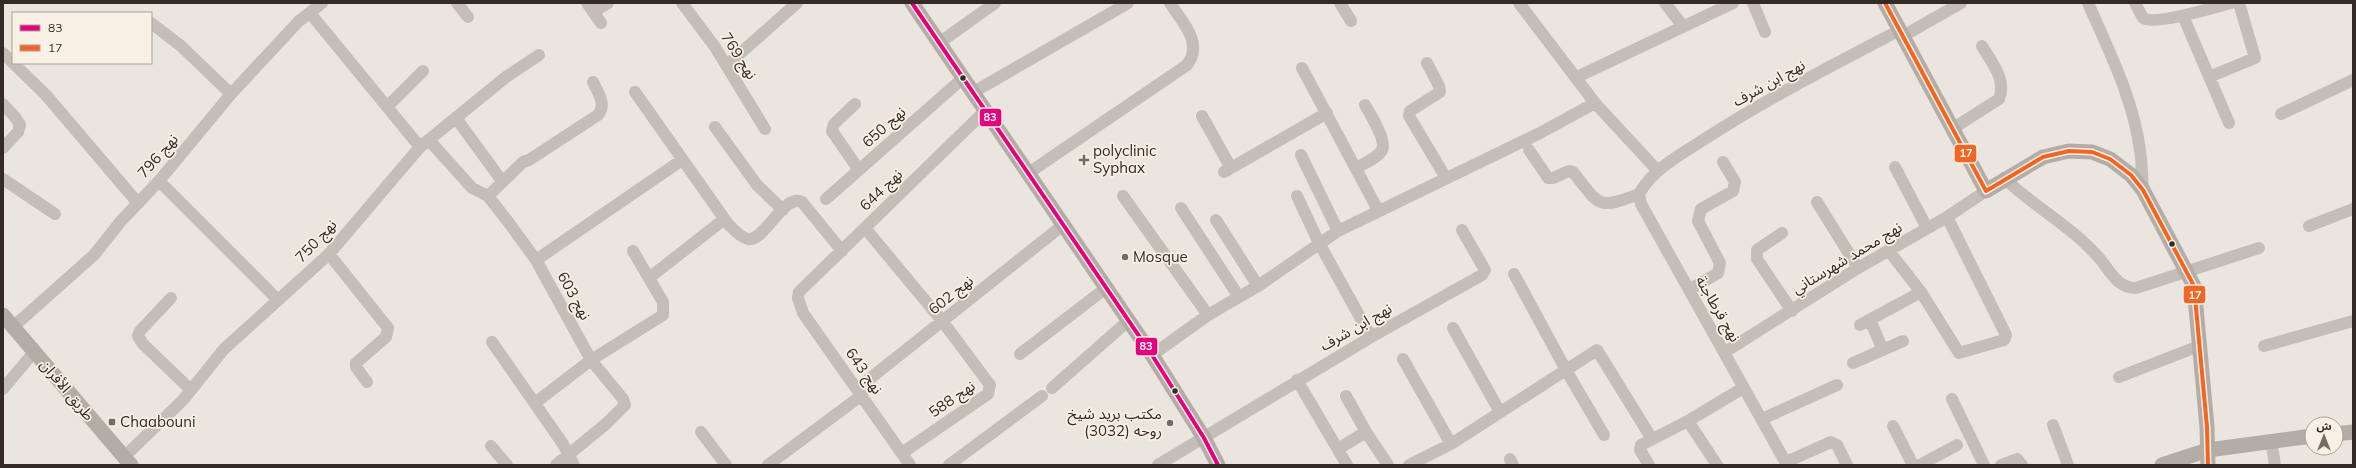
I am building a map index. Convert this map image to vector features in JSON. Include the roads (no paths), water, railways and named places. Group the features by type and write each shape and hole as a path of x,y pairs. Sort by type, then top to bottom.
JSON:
{"main road":[{"path":"912,3 962,79 1152,355 1204,438 1218,465"},
{"path":"1885,3 1986,191 2004,178 2034,161 2055,152 2082,151 2101,156 2119,164 2143,190 2194,286 2208,458"},
{"name":"طريق الأفران","path":"3,315 127,461"},
{"path":"2162,465 2208,458 2271,440 2304,437"}],"street":[{"name":"نهج 796","path":"13,327 94,255 138,202 159,181 230,94 299,21 322,3"},
{"path":"457,3 468,17"},
{"path":"601,23 590,7 608,3"},
{"name":"نهج 769","path":"682,3 727,65 765,129"},
{"path":"727,65 797,3"},
{"path":"939,44 995,3"},
{"path":"972,93 1128,3"},
{"path":"1027,174 1187,65 1192,58 1193,43 1191,34 1170,3"},
{"path":"1340,3 1351,21"},
{"path":"1519,3 1577,77 1595,103 1657,170 1647,180 1639,194 1615,203 1603,204 1594,198 1573,172 1567,172 1550,179 1529,150"},
{"path":"1665,3 1682,25"},
{"path":"1577,77 1682,25 1733,3"},
{"path":"1753,3 1765,32"},
{"name":"نهج ابن شرف","path":"1657,170 1758,106 1961,3"},
{"path":"2088,3 2114,59 2130,107 2140,150 2143,190"},
{"path":"2135,3 2140,13 2146,20 2182,16 2231,3"},
{"path":"2209,77 2255,58 2239,3"},
{"name":"نهج 603","path":"310,13 387,107 472,188 488,196 536,260 591,360 623,399 625,405 571,460 556,465"},
{"path":"2182,16 2229,123"},
{"path":"152,24 181,46 230,94"},
{"path":"1952,129 1999,99 2002,93 2002,80 1982,46"},
{"path":"3,53 12,61"},
{"name":"نهج 750","path":"127,461 191,390 224,349 329,254 425,143 506,77 539,56"},
{"path":"1427,63 1439,86 1440,92 1410,111 1409,116 1446,178"},
{"path":"16,64 46,95 138,202"},
{"path":"1302,68 1357,168 1378,210"},
{"path":"387,107 423,71"},
{"name":"نهج 650","path":"826,199 962,79"},
{"path":"2281,114 2353,80"},
{"path":"488,196 522,162 529,160 598,115 602,110 603,104 592,82"},
{"path":"635,92 728,224 742,237 749,239 756,237 792,202 802,202 842,251"},
{"path":"1152,355 1208,315 1258,286 1338,231 1378,210 1540,133 1595,103"},
{"path":"3,104 16,117 20,125 18,132 3,148"},
{"path":"855,104 834,124 832,132 859,170"},
{"path":"1357,168 1379,154 1383,147 1382,139 1365,104"},
{"name":"نهج 644","path":"799,292 985,111"},
{"path":"1202,116 1228,170 1326,113"},
{"path":"456,118 502,181"},
{"path":"715,127 756,185 783,210"},
{"path":"1301,155 1338,231"},
{"path":"536,260 682,160"},
{"path":"1689,290 1718,273 1720,263 1698,221 1702,209 1733,191 1735,182 1723,162"},
{"path":"1895,167 1927,228"},
{"path":"2004,178 2087,246 2122,286 2136,288 2259,248"},
{"path":"3,179 55,214"},
{"path":"159,181 278,300"},
{"name":"نهج محمد شهرستاني","path":"1725,352 1858,268 1947,217 1986,191"},
{"name":"نهج قرطاجنة","path":"1639,194 1641,204 1787,464"},
{"path":"1123,196 1208,315"},
{"path":"1297,196 1319,243 1372,337"},
{"path":"1817,202 1858,268"},
{"path":"1181,208 1239,297"},
{"path":"2309,226 2353,209"},
{"path":"1889,250 1921,292 1958,353 2004,340 2006,335 1947,217"},
{"path":"1216,220 1258,286"},
{"path":"649,278 718,224"},
{"name":"نهج 602","path":"768,465 1063,225"},
{"path":"865,228 943,322"},
{"name":"نهج ابن شرف","path":"1158,465 1297,380 1482,275 1485,270 1462,230"},
{"path":"1782,233 1757,250 1757,259 1792,311"},
{"path":"535,403 591,360 662,316 664,311 663,302 633,251"},
{"path":"329,254 388,328 386,337 356,363 356,367 367,382"},
{"path":"1514,274 1566,370 1604,435"},
{"path":"1020,354 1106,288"},
{"name":"نهج 643","path":"799,292 798,298 803,313 860,391 910,465"},
{"path":"1883,350 1865,322 1921,292"},
{"path":"171,298 140,331 138,336 142,344 191,390"},
{"path":"1052,388 1128,321"},
{"path":"2264,346 2353,321"},
{"name":"نهج 588","path":"902,453 988,394 990,390 986,377 943,322"},
{"path":"1453,328 1500,412"},
{"path":"1852,363 1903,341"},
{"path":"492,342 563,444 571,460"},
{"path":"2119,377 2199,346"},
{"path":"1409,465 1451,444 1594,351 1599,351 1652,439"},
{"path":"3,389 34,352"},
{"path":"1403,359 1451,444"},
{"path":"1297,380 1347,465"},
{"path":"1762,419 1837,385"},
{"path":"1649,465 1639,448 1652,439 1688,421 1743,388"},
{"path":"949,465 1042,396"},
{"path":"1346,396 1366,432 1388,465"},
{"path":"1952,399 1984,465"},
{"path":"1688,421 1717,465"},
{"path":"2053,425 2068,465"},
{"path":"1893,426 1913,465"},
{"path":"701,432 726,465"},
{"path":"1338,448 1366,432"},
{"path":"2271,440 2275,465"},
{"path":"1787,464 1831,442 1837,445 1847,465"},
{"path":"1920,465 1957,445"},
{"path":"491,446 507,465"},
{"path":"2000,465 2017,459 2022,465"}],"place":[{"name":"polyclinic Syphax","path":"1084,160"},
{"name":"Mosque","path":"1125,257"},
{"name":"Chaabouni","path":"112,422"},
{"name":"مكتب بريد شيخ روحه (3032)","path":"1170,423"}]}
